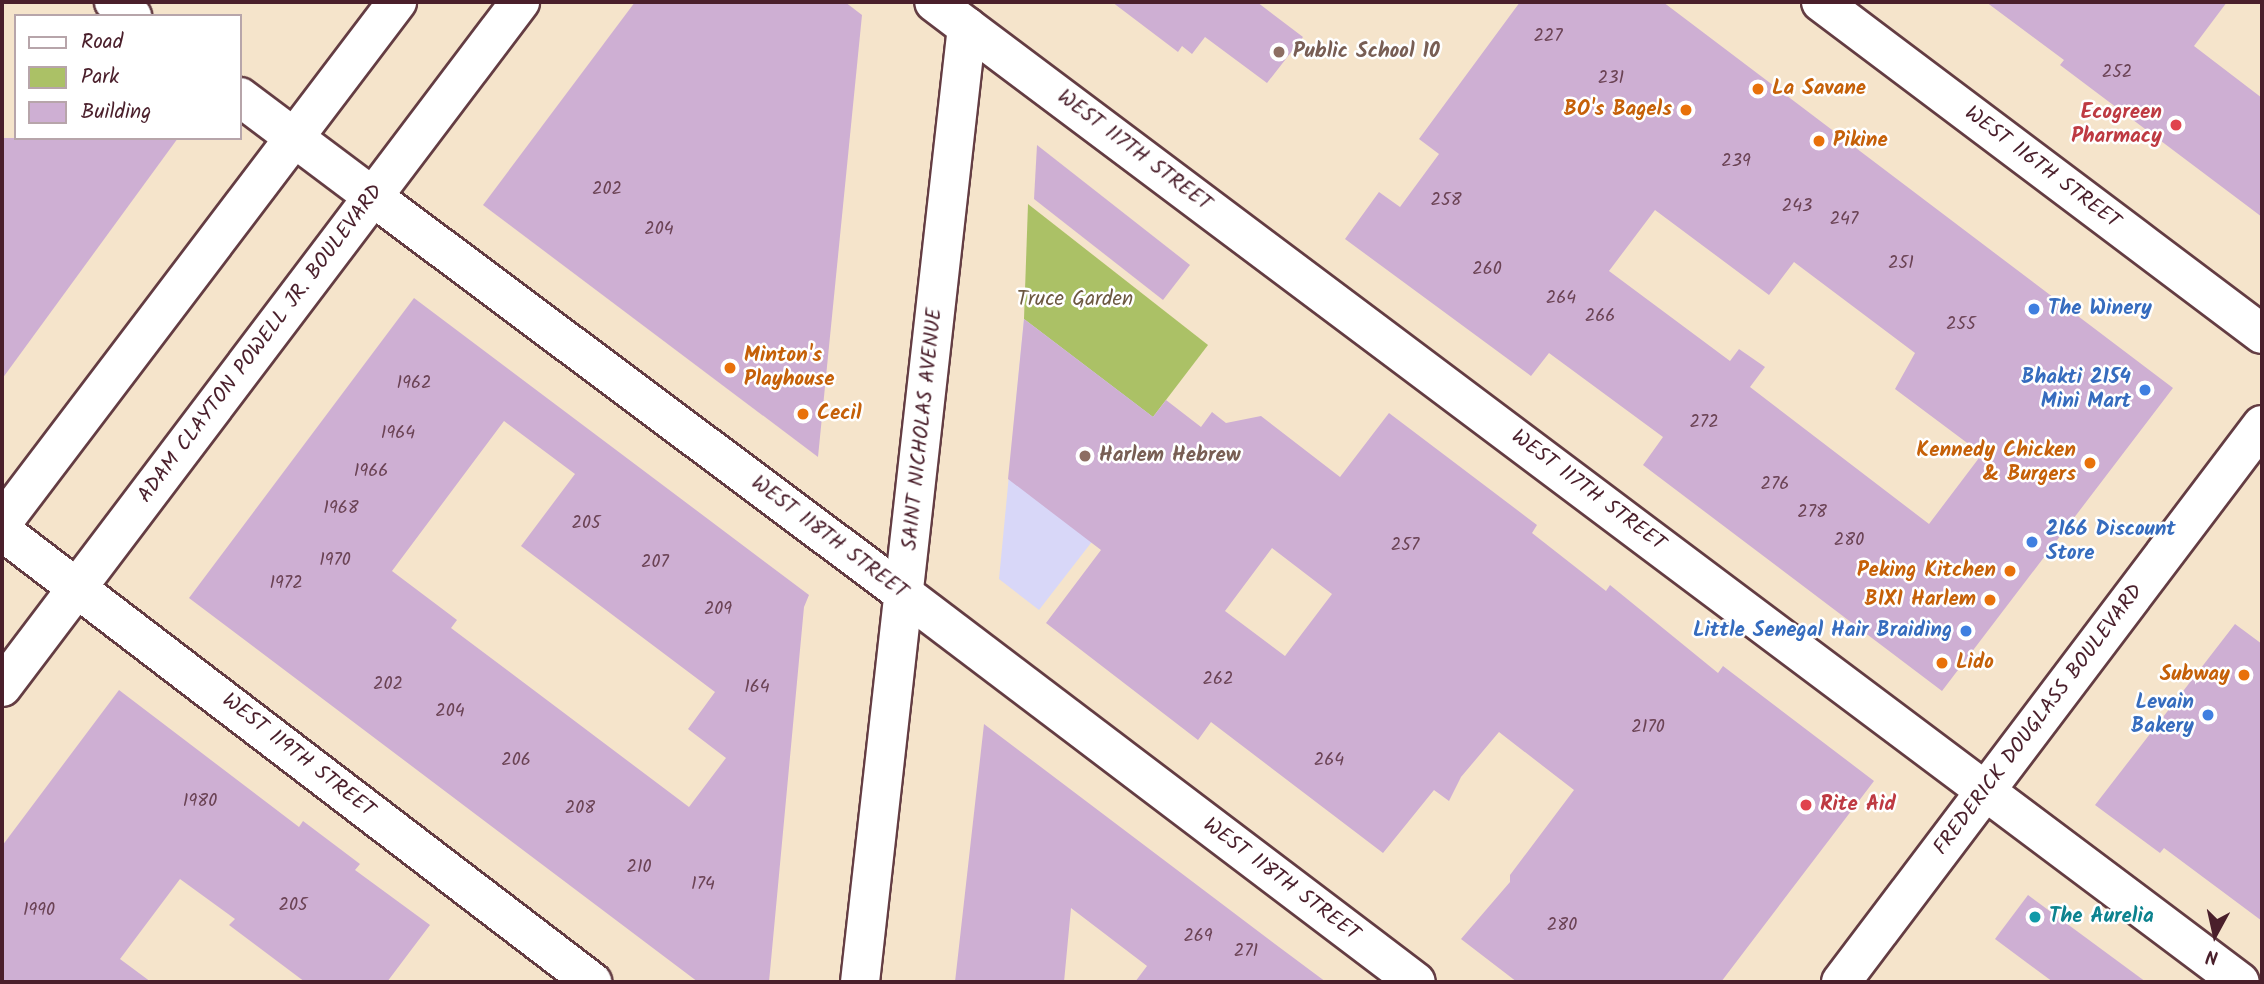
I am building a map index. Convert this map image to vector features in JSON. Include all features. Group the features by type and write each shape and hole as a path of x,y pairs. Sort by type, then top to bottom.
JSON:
{"main road":[{"path":"114,2 129,14"},
{"path":"2,523 397,2"},
{"name":"ADAM CLAYTON POWELL JR. BOULEVARD","path":"2,687 520,2"},
{"name":"WEST 117TH STREET","path":"934,2 969,14 2239,982"},
{"name":"WEST 116TH STREET","path":"1821,2 2262,334"},
{"name":"SAINT NICHOLAS AVENUE","path":"860,982 969,14"},
{"name":"WEST 118TH STREET","path":"242,99 904,594 1416,982"},
{"name":"FREDERICK DOUGLASS BOULEVARD","path":"1841,982 2262,425"},
{"name":"WEST 119TH STREET","path":"2,531 593,982"}],"shaded area":[{"name":"Harlem Hebrew","path":"1024,319 1177,432 1039,610 999,579"}],"green space":[{"name":"Truce Garden","path":"1028,204 1208,345 1153,417 1024,319"}],"building":[{"path":"635,2 845,2 862,15 818,457 483,205"},
{"path":"1112,2 1257,2 1303,37 1267,83 1205,37 1192,54 1182,46 1178,52"},
{"path":"1520,2 1663,2 2173,388 1942,691 1643,465 1663,437 1549,353 1531,376 1345,239 1379,192 1400,207 1439,154 1419,139","holes":["1655,210 1769,295 1794,262 1915,353 1895,389 1982,454 1929,524 1750,387 1765,367 1739,349 1730,361 1609,271"]},
{"path":"1986,2 2227,2 2194,46 2262,98 2262,217 2060,65 2064,60"},
{"path":"2,138 177,140 2,379"},
{"path":"1037,145 1190,265 1163,300 1034,199"},
{"path":"414,298 809,595 804,607 769,982 698,982 189,598","holes":["504,421 575,474 521,546 715,692 688,729 726,758 689,807 451,628 457,620 392,571"]},
{"path":"1024,319 1153,417 1166,400 1201,427 1212,412 1226,423 1261,416 1340,477 1389,413 1537,525 1532,533 1606,591 1610,585 1718,673 1723,666 1874,781 1721,982 1517,982 1461,939 1510,882 1510,875 1574,790 1499,732 1461,777 1449,801 1434,790 1383,853 1211,722 1198,740 1046,623 1101,550 1008,479","holes":["1272,548 1332,594 1285,656 1225,611"]},
{"path":"2235,624 2262,644 2262,921 2164,848 2160,853 2095,805"},
{"path":"119,690 299,827 303,821 360,864 355,870 430,925 387,982 305,982 229,925 235,919 180,879 120,959 151,982 2,982 2,846"},
{"path":"984,724 1326,982 1135,982 1147,966 1071,908 1064,982 955,982"},
{"name":"The Aurelia","path":"2028,895 2146,982 2053,982 1995,939"}],"place":[{"name":"Public School 10","path":"1279,52"},
{"name":"La Savane","path":"1758,89"},
{"name":"BO's Bagels","path":"1686,110"},
{"name":"Ecogreen Pharmacy","path":"2176,125"},
{"name":"Pikine","path":"1819,141"},
{"name":"The Winery","path":"2034,309"},
{"name":"Minton's Playhouse","path":"730,368"},
{"name":"Bhakti 2154 Mini Mart","path":"2145,390"},
{"name":"Cecil","path":"803,414"},
{"name":"Harlem Hebrew","path":"1085,456"},
{"name":"Kennedy Chicken & Burgers","path":"2090,463"},
{"name":"2166 Discount Store","path":"2032,542"},
{"name":"Peking Kitchen","path":"2010,571"},
{"name":"BIXI Harlem","path":"1990,600"},
{"name":"Little Senegal Hair Braiding","path":"1966,631"},
{"name":"Lido","path":"1942,663"},
{"name":"Subway","path":"2244,675"},
{"name":"Levain Bakery","path":"2208,715"},
{"name":"Rite Aid","path":"1806,805"},
{"name":"The Aurelia","path":"2035,917"}]}
